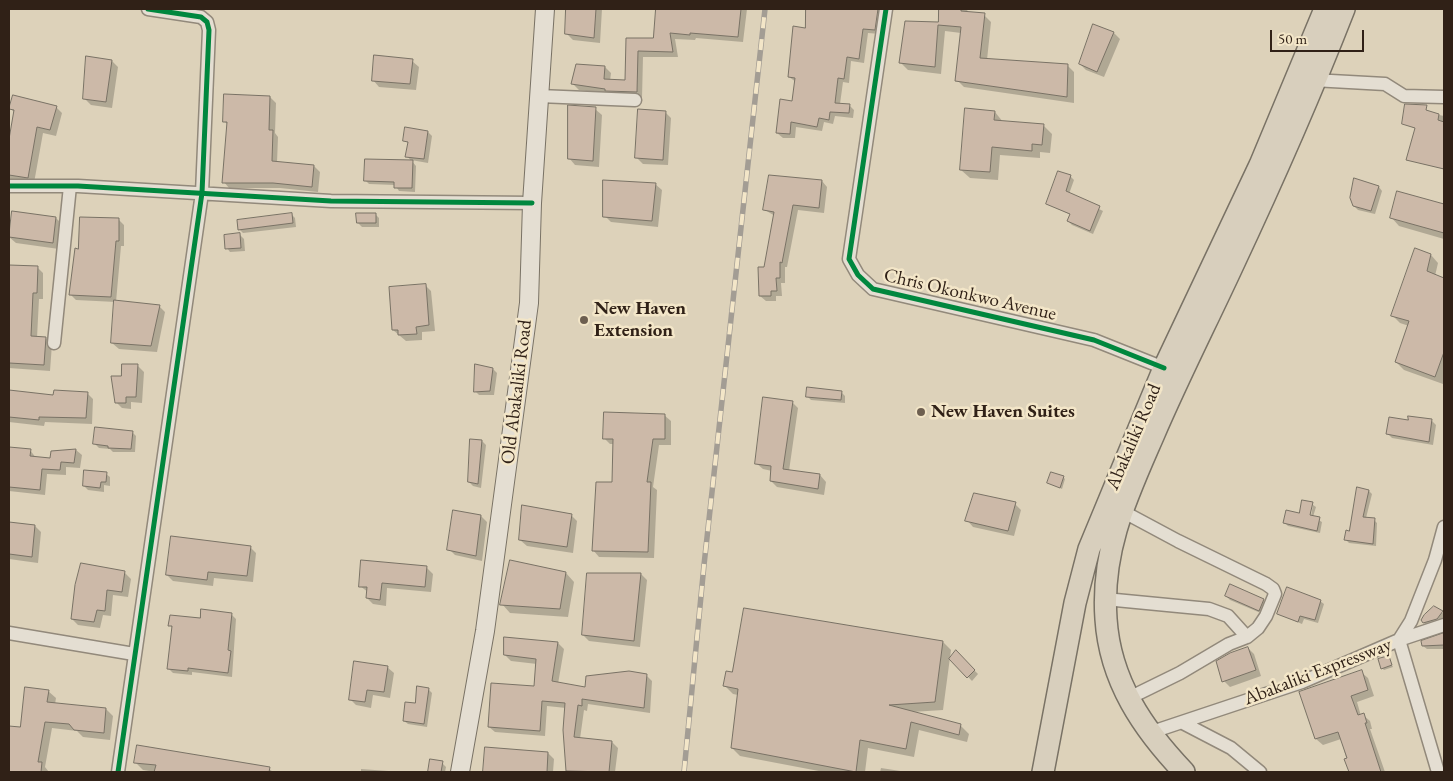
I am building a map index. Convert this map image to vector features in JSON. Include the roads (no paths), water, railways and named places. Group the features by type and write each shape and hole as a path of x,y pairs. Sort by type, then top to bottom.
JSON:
{"highway":[{"name":"Abakaliki Road","path":"1043,772 1075,603 1089,549 1164,368 1257,173 1325,9"},
{"name":"Abakaliki Road","path":"1184,772 1149,733 1127,699 1116,668 1110,643 1105,599 1110,546 1122,511 1181,372 1258,209 1344,9"}],"main road":[{"name":"Old Abakaliki Road","path":"460,772 485,631 529,303 532,203 545,9"}],"street":[{"path":"118,772 202,193 209,30 207,22 201,17 148,9"},
{"name":"Chris Okonkwo Avenue","path":"886,9 849,259 858,275 873,289 1094,340 1164,368"},
{"path":"1313,80 1385,84 1404,96 1444,97"},
{"path":"539,96 635,100"},
{"path":"9,186 70,186 331,201 532,203"},
{"path":"54,343 70,186"},
{"path":"1122,511 1273,588 1274,599 1271,608 1258,628 1247,637 1229,644 1180,673 1127,699"},
{"name":"Abakaliki Expressway","path":"1149,733 1183,724 1302,682 1399,640 1411,621 1435,560 1444,527"},
{"path":"1105,599 1209,609 1228,616 1247,637"},
{"path":"1438,772 1399,640 1444,625"},
{"path":"9,633 134,654"},
{"path":"1183,724 1231,748 1260,772"}],"railway":[{"path":"684,772 704,565 765,9"}],"place":[{"name":"New Haven Extension","path":"584,320"},
{"name":"New Haven Suites","path":"921,412"}]}
